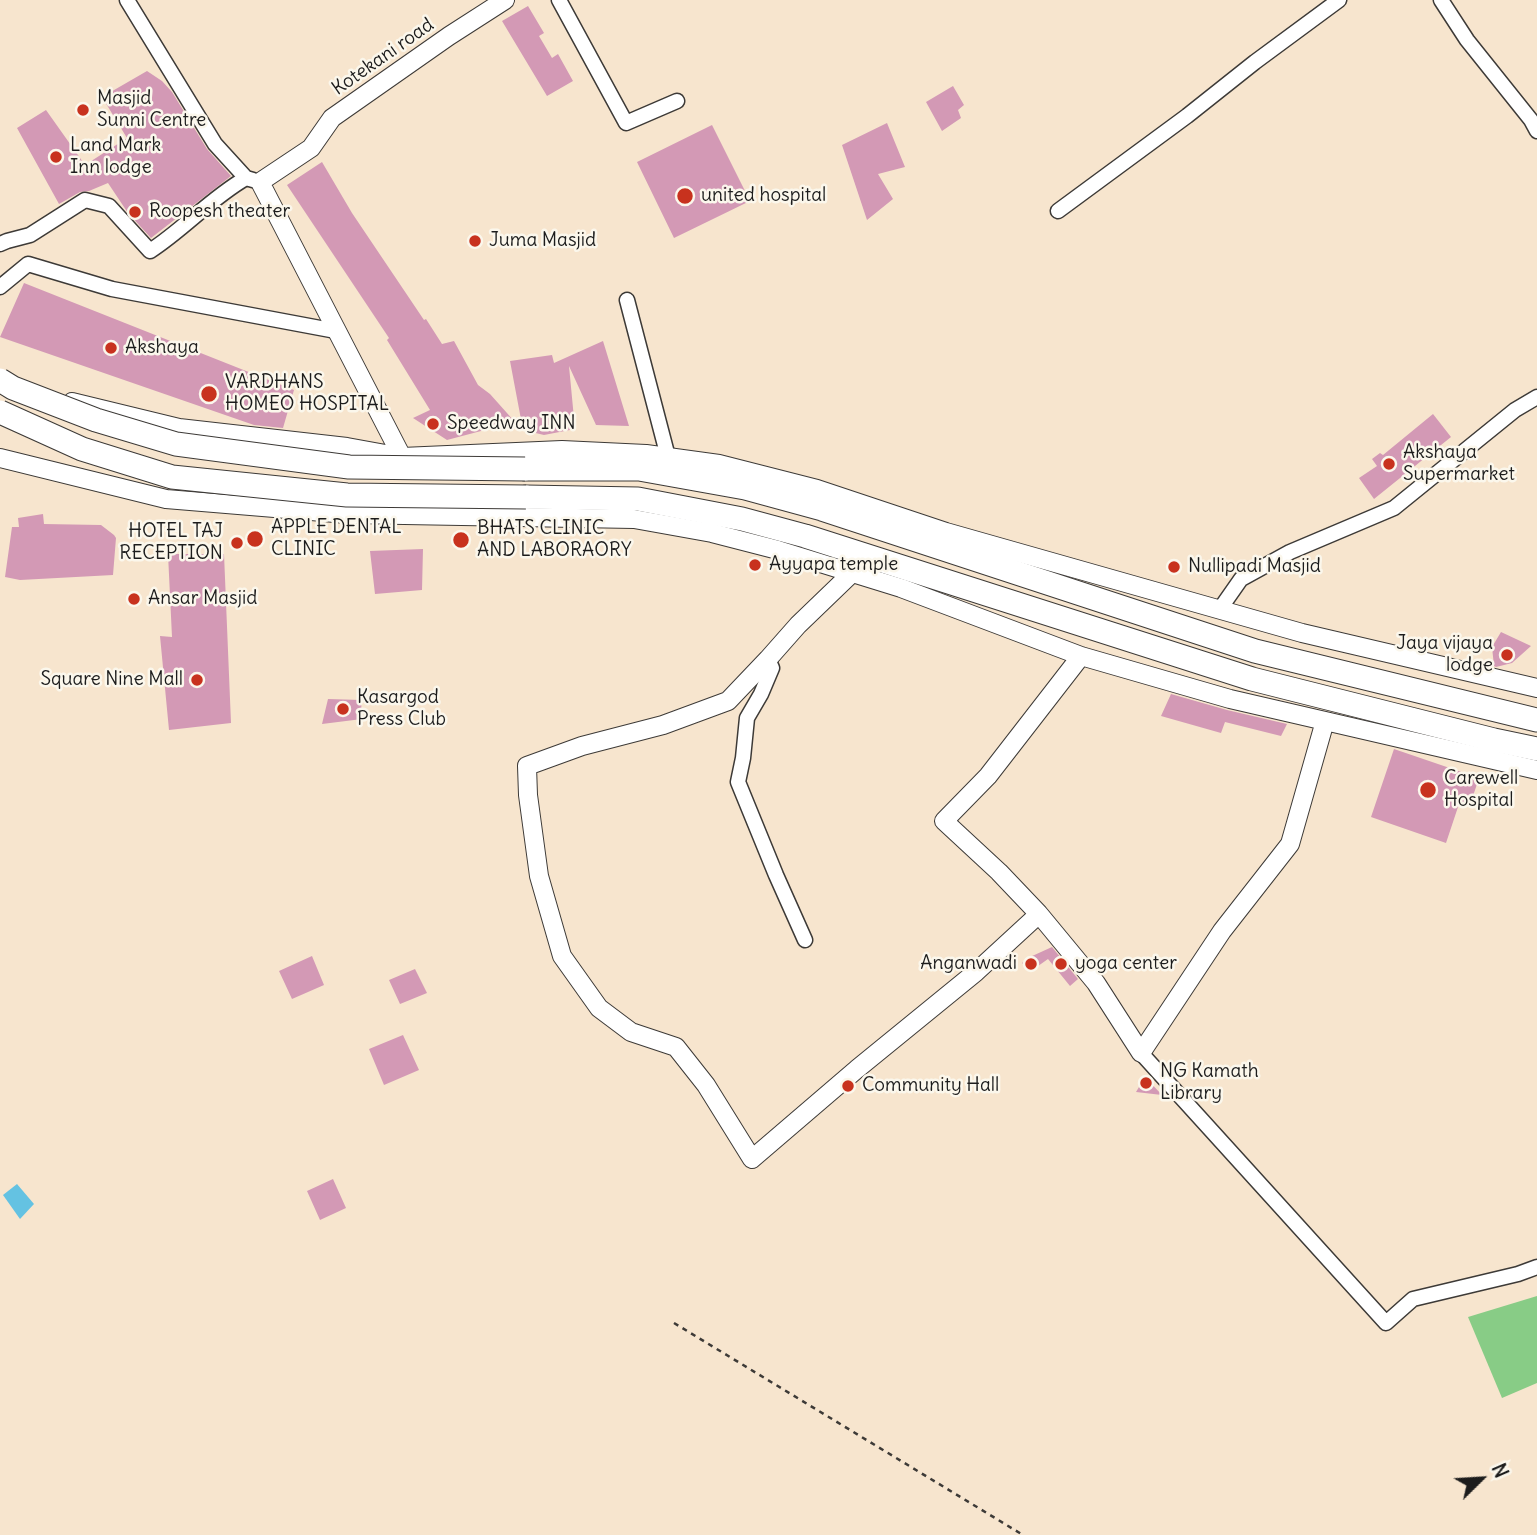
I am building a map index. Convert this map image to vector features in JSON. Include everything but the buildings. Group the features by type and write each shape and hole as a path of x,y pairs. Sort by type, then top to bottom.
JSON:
{"highway":[{"path":"0,380 13,388 96,420 176,444 349,467 639,469 746,488 835,513 1255,651 1537,720"},
{"path":"0,412 82,449 172,477 347,495 638,499 742,519 818,540 1252,679 1537,749"}],"street":[{"path":"127,0 215,144 253,180 402,457"},
{"name":"Kotekani road","path":"253,180 311,148 332,118 505,0"},
{"path":"559,0 626,123 677,102"},
{"path":"1058,211 1339,0"},
{"path":"1441,0 1467,40 1537,131"},
{"path":"0,244 30,235 85,200 109,206 150,251 170,238 234,185 253,180"},
{"path":"0,287 28,264 112,289 336,331"},
{"path":"627,300 668,457"},
{"path":"0,391 20,389 179,428 346,447 402,457 562,450 646,454 719,464 817,489 946,532 1303,633 1537,688"},
{"path":"1220,609 1241,579 1290,552 1394,508 1515,410 1537,397"},
{"path":"0,457 166,499 347,514 634,519 712,533 778,550 901,588 1081,656 1230,699 1537,770"},
{"path":"852,573 797,625 728,701 663,725 582,746 527,766 528,795 539,876 562,956 599,1008 631,1032 676,1047 706,1085 752,1159 976,972 1039,914"},
{"path":"1081,656 988,776 944,821 1039,914 1096,983 1140,1053 1386,1323 1413,1299 1537,1267"},
{"path":"768,659 772,668 747,718 738,782 805,940"},
{"path":"1140,1053 1222,930 1290,844 1325,721"}],"path":[{"path":"674,1323 1023,1535"}],"green space":[{"path":"1537,1296 1537,1383 1502,1398 1468,1317"}],"water":[{"path":"17,1184 34,1204 20,1219 3,1195"}],"place":[{"name":"Masjid Sunni Centre","path":"83,110"},
{"name":"Land Mark Inn lodge","path":"56,157"},
{"name":"united hospital","path":"685,196"},
{"name":"Roopesh theater","path":"135,212"},
{"name":"Juma Masjid","path":"475,241"},
{"name":"Akshaya","path":"111,348"},
{"name":"VARDHANS HOMEO HOSPITAL","path":"209,394"},
{"name":"Speedway INN","path":"433,424"},
{"name":"Akshaya Supermarket","path":"1389,464"},
{"name":"APPLE DENTAL CLINIC","path":"255,539"},
{"name":"BHATS CLINIC AND LABORAORY","path":"461,540"},
{"name":"HOTEL TAJ RECEPTION","path":"237,543"},
{"name":"Ayyapa temple","path":"755,565"},
{"name":"Nullipadi Masjid","path":"1174,567"},
{"name":"Ansar Masjid","path":"134,599"},
{"name":"Jaya vijaya lodge","path":"1507,655"},
{"name":"Square Nine Mall","path":"197,680"},
{"name":"Kasargod Press Club","path":"343,709"},
{"name":"Carewell Hospital","path":"1428,790"},
{"name":"Anganwadi","path":"1031,964"},
{"name":"yoga center","path":"1061,964"},
{"name":"NG Kamath Library","path":"1146,1083"},
{"name":"Community Hall","path":"848,1086"}]}
